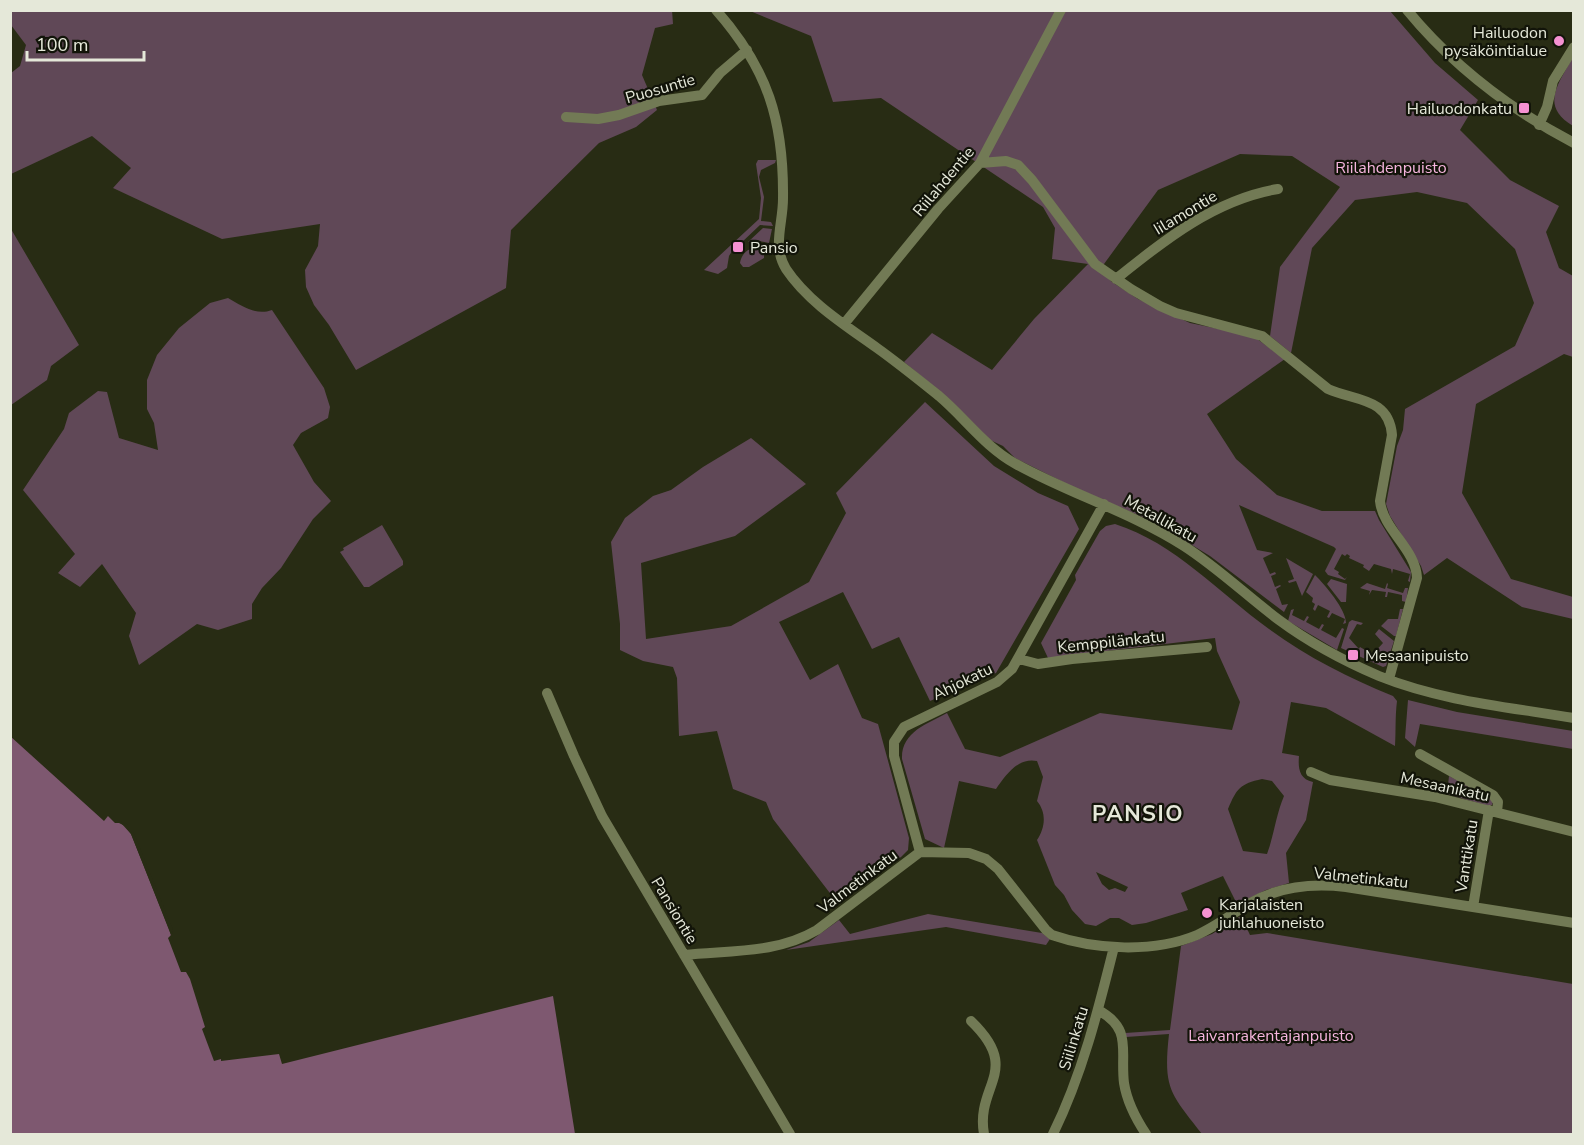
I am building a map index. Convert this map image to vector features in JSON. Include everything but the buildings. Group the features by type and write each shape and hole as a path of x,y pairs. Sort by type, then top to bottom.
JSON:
{"street":[{"path":"716,10 747,50"},
{"name":"Riilahdentie","path":"844,324 938,209 980,163 1061,10"},
{"path":"1407,10 1442,50 1492,93 1539,125 1574,143"},
{"path":"1539,125 1553,81 1574,47"},
{"name":"Puosuntie","path":"566,117 597,119 619,115 658,101 702,95 720,74 747,50"},
{"name":"Metallikatu","path":"747,50 764,83 780,132 783,199 777,243 780,258 796,281 823,308 942,399 969,427 1010,461 1152,526 1184,546 1280,621 1342,659 1389,679 1453,698 1574,718"},
{"path":"980,163 1006,160 1018,165 1032,180 1095,264 1116,279 1176,313 1262,336 1328,389 1368,400 1383,412 1391,426 1392,435 1380,501 1381,507 1387,522 1417,572 1416,585 1389,679"},
{"name":"Iilamontie","path":"1116,279 1151,251 1195,222 1245,196 1278,189"},
{"name":"Ahjokatu","path":"920,852 894,756 896,737 909,724 1005,677 1019,659 1104,504"},
{"name":"Kemppilänkatu","path":"1019,659 1038,664 1072,658 1207,647"},
{"name":"Pansiontie","path":"548,693 602,816 790,1134"},
{"path":"1420,754 1493,795 1498,802 1493,811"},
{"name":"Mesaanikatu","path":"1311,772 1330,780 1435,797 1574,832"},
{"name":"Vanttikatu","path":"1473,908 1493,811"},
{"name":"Valmetinkatu","path":"684,955 761,949 788,944 803,938 831,920 920,852 969,853 986,859 998,869 1052,935 1114,947 1149,947 1183,939 1197,934 1262,898 1281,890 1305,885 1334,886 1574,923"},
{"name":"Siilinkatu","path":"1053,1134 1079,1074 1114,947"},
{"path":"1098,1010 1116,1022 1121,1033 1127,1096 1146,1134"},
{"path":"972,1021 989,1040 996,1060 996,1069 982,1119 984,1134"}],"green space":[{"path":"11,10 672,10 673,24 655,28 642,75 657,110 636,127 599,143 511,230 506,288 356,370 314,305 306,287 305,270 318,246 320,224 222,239 113,188 131,168 92,136 11,174 11,73 20,66 26,45 11,25"},
{"name":"Riilahdenpuisto","path":"750,11 1390,11 1435,63 1478,100 1460,130 1510,180 1559,206 1546,232 1559,268 1573,276 1573,357 1564,354 1476,404 1462,493 1511,579 1573,597 1573,619 1522,607 1447,558 1424,575 1421,566 1390,516 1386,504 1397,446 1403,430 1405,409 1515,346 1534,303 1515,249 1467,203 1417,192 1355,200 1312,248 1291,353 1270,336 1280,267 1340,187 1292,156 1240,154 1158,190 1104,264 1093,264 1112,282 1138,299 1190,323 1253,336 1285,359 1207,414 1236,459 1277,495 1322,511 1375,511 1411,572 1410,582 1408,581 1410,574 1393,569 1392,574 1391,569 1374,564 1369,571 1363,567 1364,565 1349,558 1347,554 1345,556 1342,554 1334,569 1345,579 1347,577 1345,580 1328,575 1325,571 1336,549 1334,547 1239,505 1257,550 1273,553 1263,558 1270,574 1275,572 1276,574 1271,576 1275,587 1281,586 1276,589 1282,605 1288,604 1284,612 1210,556 1154,522 1071,486 1015,458 1003,446 990,440 943,394 904,362 932,333 992,370 1034,319 1088,264 1052,259 1055,228 1043,207 881,98 833,102 811,36"},
{"path":"1573,57 1573,126 1563,118 1554,102 1558,85"},
{"path":"758,160 776,160 775,163 761,170 759,177 764,197 761,221 771,222 773,226 760,225 741,243 737,243 729,256 727,268 718,274 704,270 759,219 761,198 756,164"},
{"path":"763,228 772,229 769,243 755,240 748,242"},
{"path":"11,229 79,345 51,366 47,380 11,405"},
{"path":"754,248 764,251 764,258 749,267 743,267 740,263 743,255"},
{"path":"228,298 255,311 272,310 324,388 330,407 328,418 301,433 293,445 314,482 331,501 313,519 281,568 262,588 252,604 252,619 218,630 197,624 139,665 129,636 136,613 102,564 80,587 58,573 75,554 23,490 64,429 69,413 98,391 107,392 119,438 158,450 154,423 147,409 147,380 157,355 179,328 210,303"},
{"path":"925,402 994,466 1038,493 1068,506 1079,529 996,673 930,701 899,637 872,649 843,592 779,622 810,680 838,664 862,718 878,724 909,838 908,850 901,857 836,901 773,819 766,802 733,789 717,731 679,736 677,678 673,667 643,661 620,650 620,624 611,542 625,518 653,496 671,490 703,467 751,438 806,484 735,536 641,563 646,639 731,626 809,582 846,513 836,493"},
{"path":"1115,524 1157,543 1196,570 1250,615 1298,649 1360,682 1393,696 1397,701 1395,746 1326,708 1291,702 1282,753 1299,756 1302,776 1313,782 1306,820 1286,853 1289,883 1266,890 1237,904 1223,876 1181,893 1188,910 1132,925 1119,918 1110,918 1096,926 1085,924 1055,885 1037,840 1044,820 1037,801 1043,777 1037,761 1030,760 1013,768 996,789 959,781 944,848 925,839 902,759 903,750 911,735 947,713 965,749 1000,757 1100,713 1232,730 1240,702 1217,651 1215,638 1048,658 1041,643 1076,580 1075,575 1100,531 1106,526","holes":["1262,779 1272,781 1284,796 1267,854 1243,851 1228,809 1240,788","1096,872 1128,887 1125,892 1115,888 1109,890 1102,884"]},
{"path":"382,525 403,561 403,565 369,587 364,587 340,552"},
{"path":"1286,558 1313,574 1302,596 1296,581 1289,583 1288,581 1294,579"},
{"path":"1315,575 1339,604 1343,611 1345,617 1346,623 1343,624 1345,619 1332,613 1329,618 1327,617 1330,611 1318,605 1315,611 1313,609 1315,604 1312,602 1313,598 1306,592"},
{"path":"1331,579 1347,584 1346,602 1341,602 1327,584"},
{"path":"1367,583 1385,589 1387,583 1387,588 1403,593 1405,588 1408,588 1406,602 1402,601 1402,595 1388,592 1387,597 1385,597 1386,592 1372,590 1369,595 1370,591 1360,588"},
{"path":"1294,609 1292,615 1304,621 1307,616 1309,617 1306,622 1319,629 1322,624 1324,625 1321,630 1336,638 1342,628 1344,629 1337,650 1288,621 1291,610"},
{"path":"1400,609 1403,609 1396,636 1394,636 1381,626 1388,619 1398,619"},
{"path":"1352,620 1363,623 1357,624 1349,638 1359,649 1360,647 1365,650 1366,648 1372,655 1383,643 1375,634 1379,629 1394,641 1386,666 1383,667 1341,648 1349,622"},
{"path":"1408,700 1457,712 1573,731 1573,749 1420,724 1415,747 1405,738"},
{"path":"1449,776 1488,796 1493,802 1492,805 1488,806 1447,794"},
{"path":"928,914 1042,933 1050,939 1046,945 946,927 786,950 809,942 839,920 850,934"},
{"name":"Laivanrakentajanpuisto","path":"1241,916 1250,935 1267,933 1573,984 1573,1134 1202,1134 1182,1109 1171,1089 1167,1067 1169,1034 1126,1037 1125,1033 1170,1030 1181,946 1212,934"}],"shaded area":[{"path":"10,736 104,821 108,816 112,817 113,820 125,826 131,834 169,929 171,935 168,938 181,972 186,972 190,979 205,1027 202,1029 214,1061 279,1054 282,1064 553,996 575,1134 11,1134"}],"pier":[{"path":"110,813 117,820 127,824 134,833 173,934 171,935 131,834 121,823 115,823 108,816"}],"place":[{"name":"Hailuodon pysäköintialue","path":"1559,41"},
{"name":"Hailuodonkatu","path":"1524,108"},
{"name":"Pansio","path":"738,247"},
{"name":"Mesaanipuisto","path":"1353,655"},
{"name":"Karjalaisten juhlahuoneisto","path":"1207,913"}],"district":[{"name":"PANSIO","path":"1138,813"}]}
